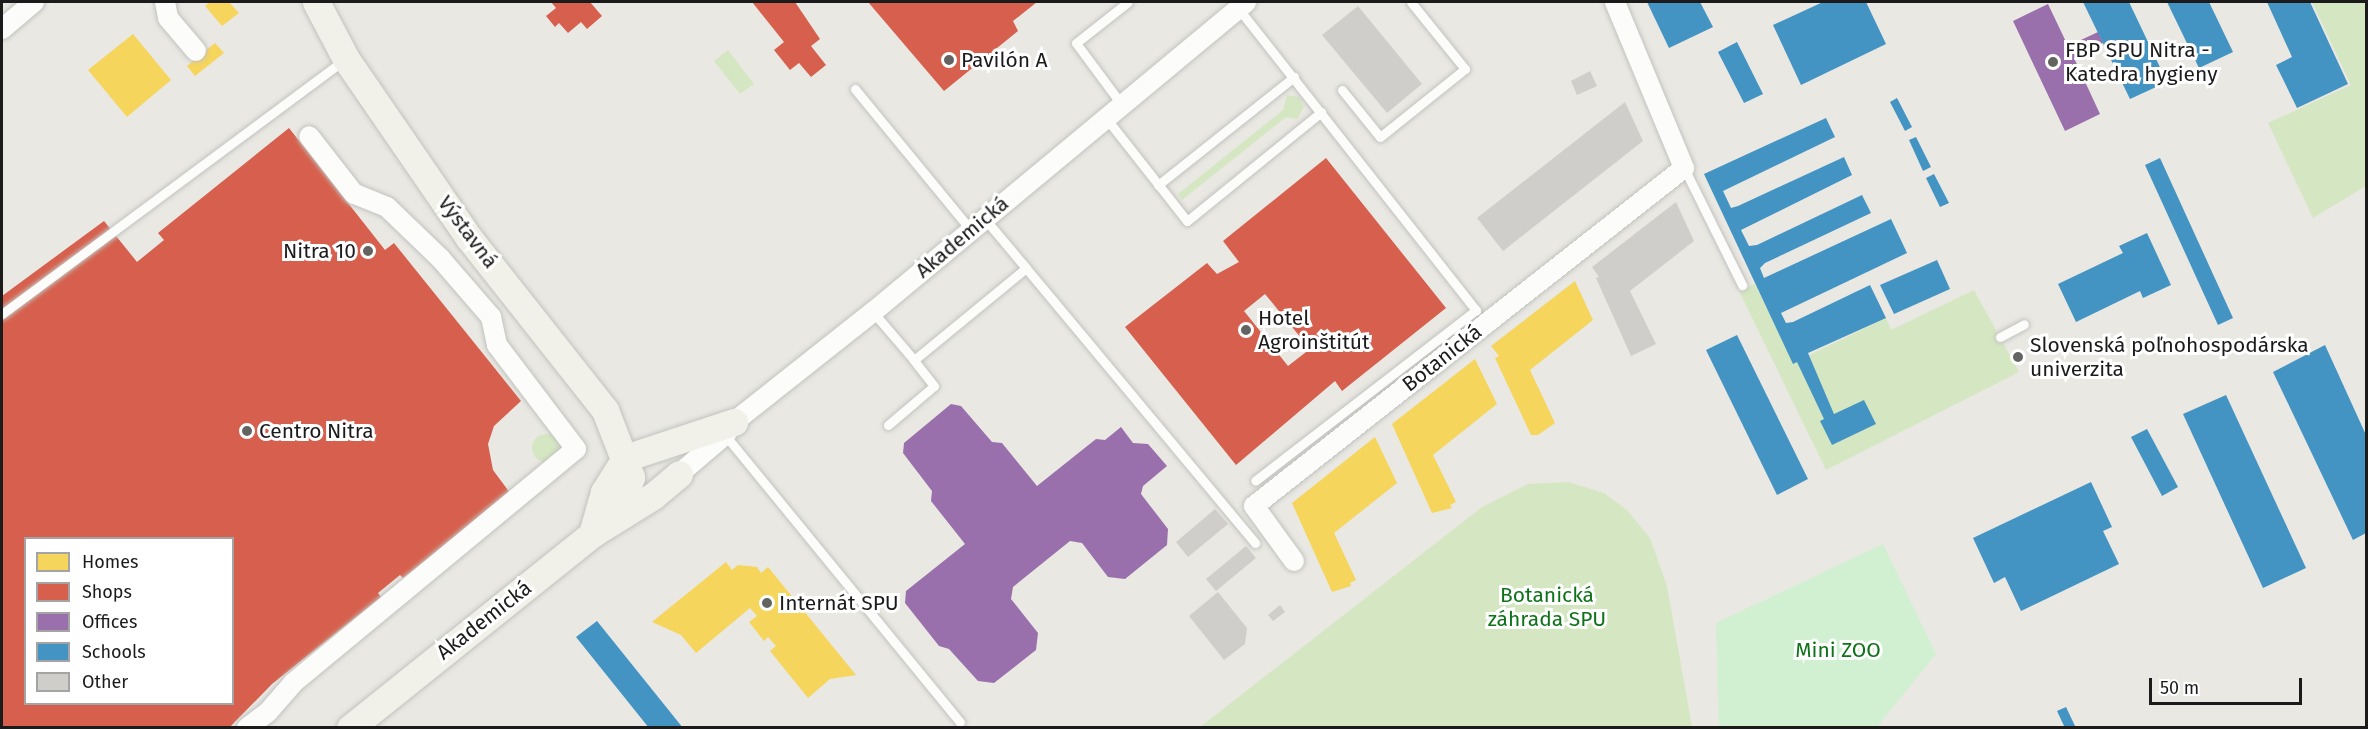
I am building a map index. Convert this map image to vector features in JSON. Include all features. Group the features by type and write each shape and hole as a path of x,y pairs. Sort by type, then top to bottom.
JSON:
{"street":[{"path":"2,29 34,2"},
{"path":"165,2 168,18 196,51"},
{"name":"Výstavná","path":"316,2 346,59 469,238 612,422 631,477 619,514"},
{"path":"1615,2 1684,168"},
{"name":"Akademická","path":"350,728 592,534 619,514 653,496 729,429 1242,5"},
{"path":"247,728 268,712 293,683 576,449 497,345 491,318 448,267 387,207 354,194 309,136"},
{"name":"Botanická","path":"1294,561 1254,506 1684,168"},
{"path":"612,422 669,442"},
{"path":"592,534 604,492 625,458 669,442 729,429"},
{"path":"625,458 654,470 679,474"}],"lane":[{"path":"1122,105 1076,43 1128,2"},
{"path":"1342,90 1380,137 1465,69 1411,2"},
{"path":"1242,5 1294,77 1476,310 1255,481"},
{"path":"2,314 346,59"},
{"path":"1158,185 1294,77"},
{"path":"855,88 977,224 1026,268 1255,543"},
{"path":"1106,118 1187,221 1321,112"},
{"path":"1684,168 1742,285"},
{"path":"914,360 1026,268"},
{"path":"873,312 934,386 888,425"},
{"path":"2000,337 2024,324"},
{"path":"729,429 960,722"}],"green space":[{"path":"2312,2 2363,2 2366,8 2366,186 2313,218 2268,123 2351,85"},
{"path":"728,50 754,84 740,94 714,61"},
{"path":"1287,95 1299,97 1304,107 1297,119 1286,117 1182,200 1178,194 1283,110"},
{"path":"1755,284 1793,363 1886,318 1891,330 1974,290 2019,372 1826,470 1739,291"},
{"path":"546,434 556,438 560,448 556,458 546,462 536,458 532,448 536,438"},
{"name":"Botanická záhrada SPU","path":"1568,482 1604,493 1627,510 1650,538 1667,586 1692,727 1200,727 1482,507 1528,484"},
{"name":"Mini ZOO","path":"1883,544 1936,654 1877,727 1719,727 1716,623"}],"building: Homes":[{"path":"210,2 229,2 239,13 222,26 205,6"},
{"path":"133,34 171,80 127,117 88,70"},
{"path":"215,43 224,53 195,76 187,66"},
{"path":"1575,281 1593,320 1530,370 1555,423 1538,435 1531,435 1495,358 1499,356 1491,346"},
{"path":"1475,359 1497,404 1433,455 1456,502 1450,505 1452,508 1432,513 1392,424"},
{"path":"1375,437 1397,483 1334,533 1356,580 1350,583 1351,586 1332,592 1292,503"},
{"path":"726,562 732,570 738,565 757,567 761,573 768,567 856,675 830,679 808,698 770,651 776,646 768,637 764,641 749,622 757,616 750,608 696,653 681,635 652,622"}],"building: Shops":[{"path":"551,2 590,2 602,16 587,29 581,22 568,33 559,23 555,27 546,16 556,8"},
{"path":"752,2 795,2 820,39 811,46 826,65 811,77 799,63 790,70 774,50 784,42"},
{"name":"Pavilón A","path":"868,2 1037,2 1013,21 1018,31 944,91"},
{"name":"Centro Nitra","path":"289,128 385,250 394,243 521,401 494,426 488,444 493,470 510,493 403,578 400,575 378,593 381,597 272,684 229,728 2,728 2,296 104,221 137,262 164,240 158,233"},
{"path":"1326,158 1446,308 1342,391 1335,381 1236,465 1125,327 1207,263 1217,274 1239,262 1223,241","holes":["1265,294 1310,349 1288,366 1244,311"]}],"building: Offices":[{"path":"2048,4 2068,46 2098,32 2103,43 2074,58 2100,114 2065,131 2013,21"},
{"path":"951,404 961,406 992,442 1002,443 1037,486 1096,439 1105,440 1121,427 1133,443 1148,444 1167,466 1143,486 1141,494 1168,529 1167,545 1125,579 1108,577 1082,543 1070,541 1013,587 1011,599 1038,633 1036,650 994,683 978,681 949,649 939,646 905,603 906,591 965,544 931,501 932,491 903,453 904,443"}],"building: Schools":[{"path":"1647,2 1700,2 1713,27 1669,48"},
{"path":"1823,2 1866,2 1886,44 1801,85 1773,25"},
{"path":"2083,2 2129,2 2167,82 2130,99"},
{"path":"2167,2 2209,2 2233,52 2199,68"},
{"path":"2267,2 2310,2 2348,84 2297,108 2276,65 2292,57"},
{"path":"1737,42 1763,94 1744,103 1718,52"},
{"path":"1897,98 1912,127 1905,131 1890,102"},
{"path":"1826,118 1835,137 1723,191 1731,208 1844,157 1852,175 1741,230 1749,246 1757,245 1862,195 1871,213 1765,263 1760,268 1764,278 1891,219 1907,253 1781,313 1786,323 1793,322 1870,285 1886,318 1808,353 1834,414 1864,400 1876,424 1832,445 1820,421 1824,419 1797,362 1793,364 1704,174"},
{"path":"1916,137 1931,167 1923,171 1909,140"},
{"path":"2160,158 2233,318 2218,325 2145,165"},
{"path":"1934,174 1949,203 1940,207 1926,178"},
{"path":"2147,233 2171,285 2143,298 2140,291 2076,322 2058,284 2123,253 2119,246"},
{"path":"1937,260 1950,289 1894,314 1880,285"},
{"path":"1737,335 1808,479 1777,495 1706,350"},
{"path":"2325,345 2366,435 2366,533 2353,540 2273,372"},
{"path":"2226,395 2306,568 2263,588 2183,414"},
{"path":"2147,429 2178,487 2162,496 2131,437"},
{"path":"2091,482 2112,527 2103,531 2119,564 2021,611 2005,577 1994,583 1973,538"},
{"path":"597,621 683,728 649,728 576,637"},
{"path":"2066,707 2075,726 2073,728 2065,728 2057,711"}],"building: Other":[{"path":"1358,6 1422,84 1387,113 1322,35"},
{"path":"1590,71 1597,86 1577,95 1571,81"},
{"path":"1625,102 1643,141 1503,251 1477,218"},
{"path":"1676,202 1694,241 1630,291 1656,344 1631,356 1596,278 1599,277 1592,267"},
{"path":"1215,509 1228,524 1188,557 1176,542"},
{"path":"1246,546 1256,558 1216,591 1206,579"},
{"path":"1218,592 1247,628 1245,644 1224,660 1189,616"},
{"path":"1280,605 1285,612 1273,621 1268,615"}],"place":[{"name":"Pavilón A","path":"949,60"},
{"name":"FBP SPU Nitra - Katedra hygieny","path":"2053,62"},
{"name":"Nitra 10","path":"368,251"},
{"name":"Hotel Agroinštitút","path":"1246,330"},
{"name":"Slovenská poľnohospodárska univerzita","path":"2018,357"},
{"name":"Centro Nitra","path":"247,431"},
{"name":"Internát SPU","path":"767,603"}]}
